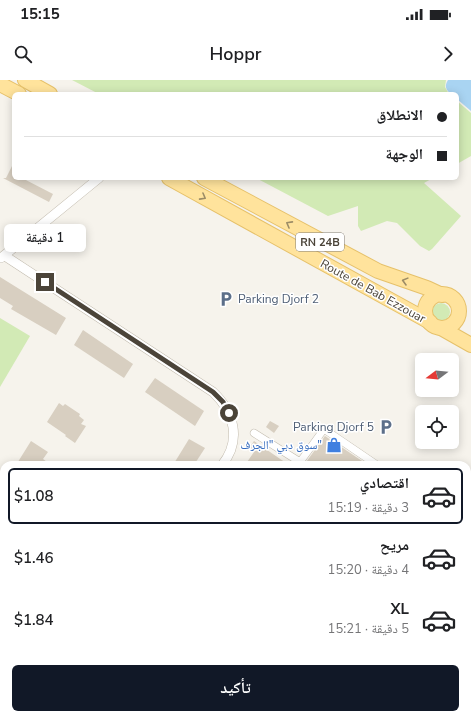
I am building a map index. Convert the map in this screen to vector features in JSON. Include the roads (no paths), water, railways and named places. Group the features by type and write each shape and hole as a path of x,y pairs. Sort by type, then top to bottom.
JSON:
{"main road":[{"path":"25,80 46,92"},
{"path":"0,84 15,92"},
{"name":"Route de Bab Ezzouar","path":"174,180 471,345"},
{"name":"Route de Bab Ezzouar","path":"208,180 378,271 442,294"},
{"path":"458,305 459,310 457,319 450,326 436,325 426,314 427,305 433,298 442,294 451,297 471,317"}],"street":[{"path":"97,180 2,257 213,392 223,402 229,413 234,440 230,456 226,461"},
{"path":"302,461 324,429 371,461"},
{"path":"254,433 298,461"}],"water":[{"path":"448,80 471,80 471,111 459,101 459,92 448,91 446,88"}],"place":[{"name":"Parking Djorf 2","path":"226,299"},
{"name":"Parking Djorf 5","path":"386,427"},
{"name":"سوق دبي \"الجرف\"","path":"334,445"}]}
